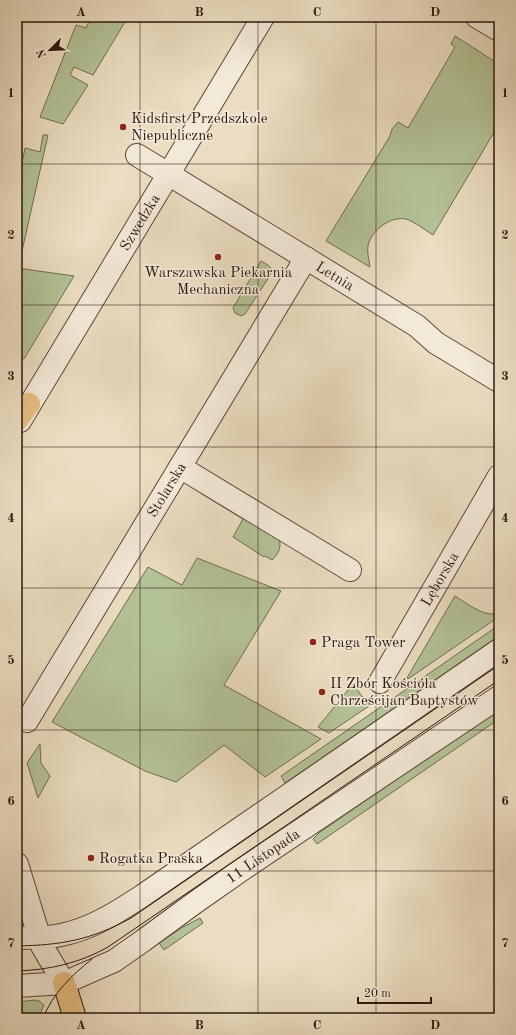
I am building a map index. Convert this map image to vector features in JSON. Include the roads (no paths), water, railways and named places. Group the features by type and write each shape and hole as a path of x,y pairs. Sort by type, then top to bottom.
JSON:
{"main road":[{"path":"64,983 75,1018"}],"street":[{"name":"Szwedzka","path":"17,428 23,412 263,17"},
{"path":"477,17 499,30"},
{"name":"Letnia","path":"138,155 417,326 436,343 499,381"},
{"name":"Stolarska","path":"27,721 306,258"},
{"path":"180,467 350,570"},
{"name":"Lęborska","path":"380,682 499,476"},
{"path":"17,938 39,938 60,935 86,928 107,919 499,650"},
{"name":"11 Listopada","path":"17,986 64,983 105,965 128,952 240,871 499,697"},
{"path":"17,864 42,946 64,983"}],"tram line":[{"path":"17,946 62,943 76,940 103,932 131,918 499,665"},
{"path":"17,971 64,965 97,953 108,947 499,680"},
{"path":"43,1018 52,1000 64,985 77,971 92,959"}],"place":[{"name":"Kidsfirst Przedszkole Niepubliczne","path":"123,127"},
{"name":"Warszawska Piekarnia Mechaniczna","path":"218,257"},
{"name":"Praga Tower","path":"313,642"},
{"name":"II Zbór Kościóła Chrześcijan Baptystów","path":"322,692"},
{"name":"Rogatka Praska","path":"91,858"}]}
